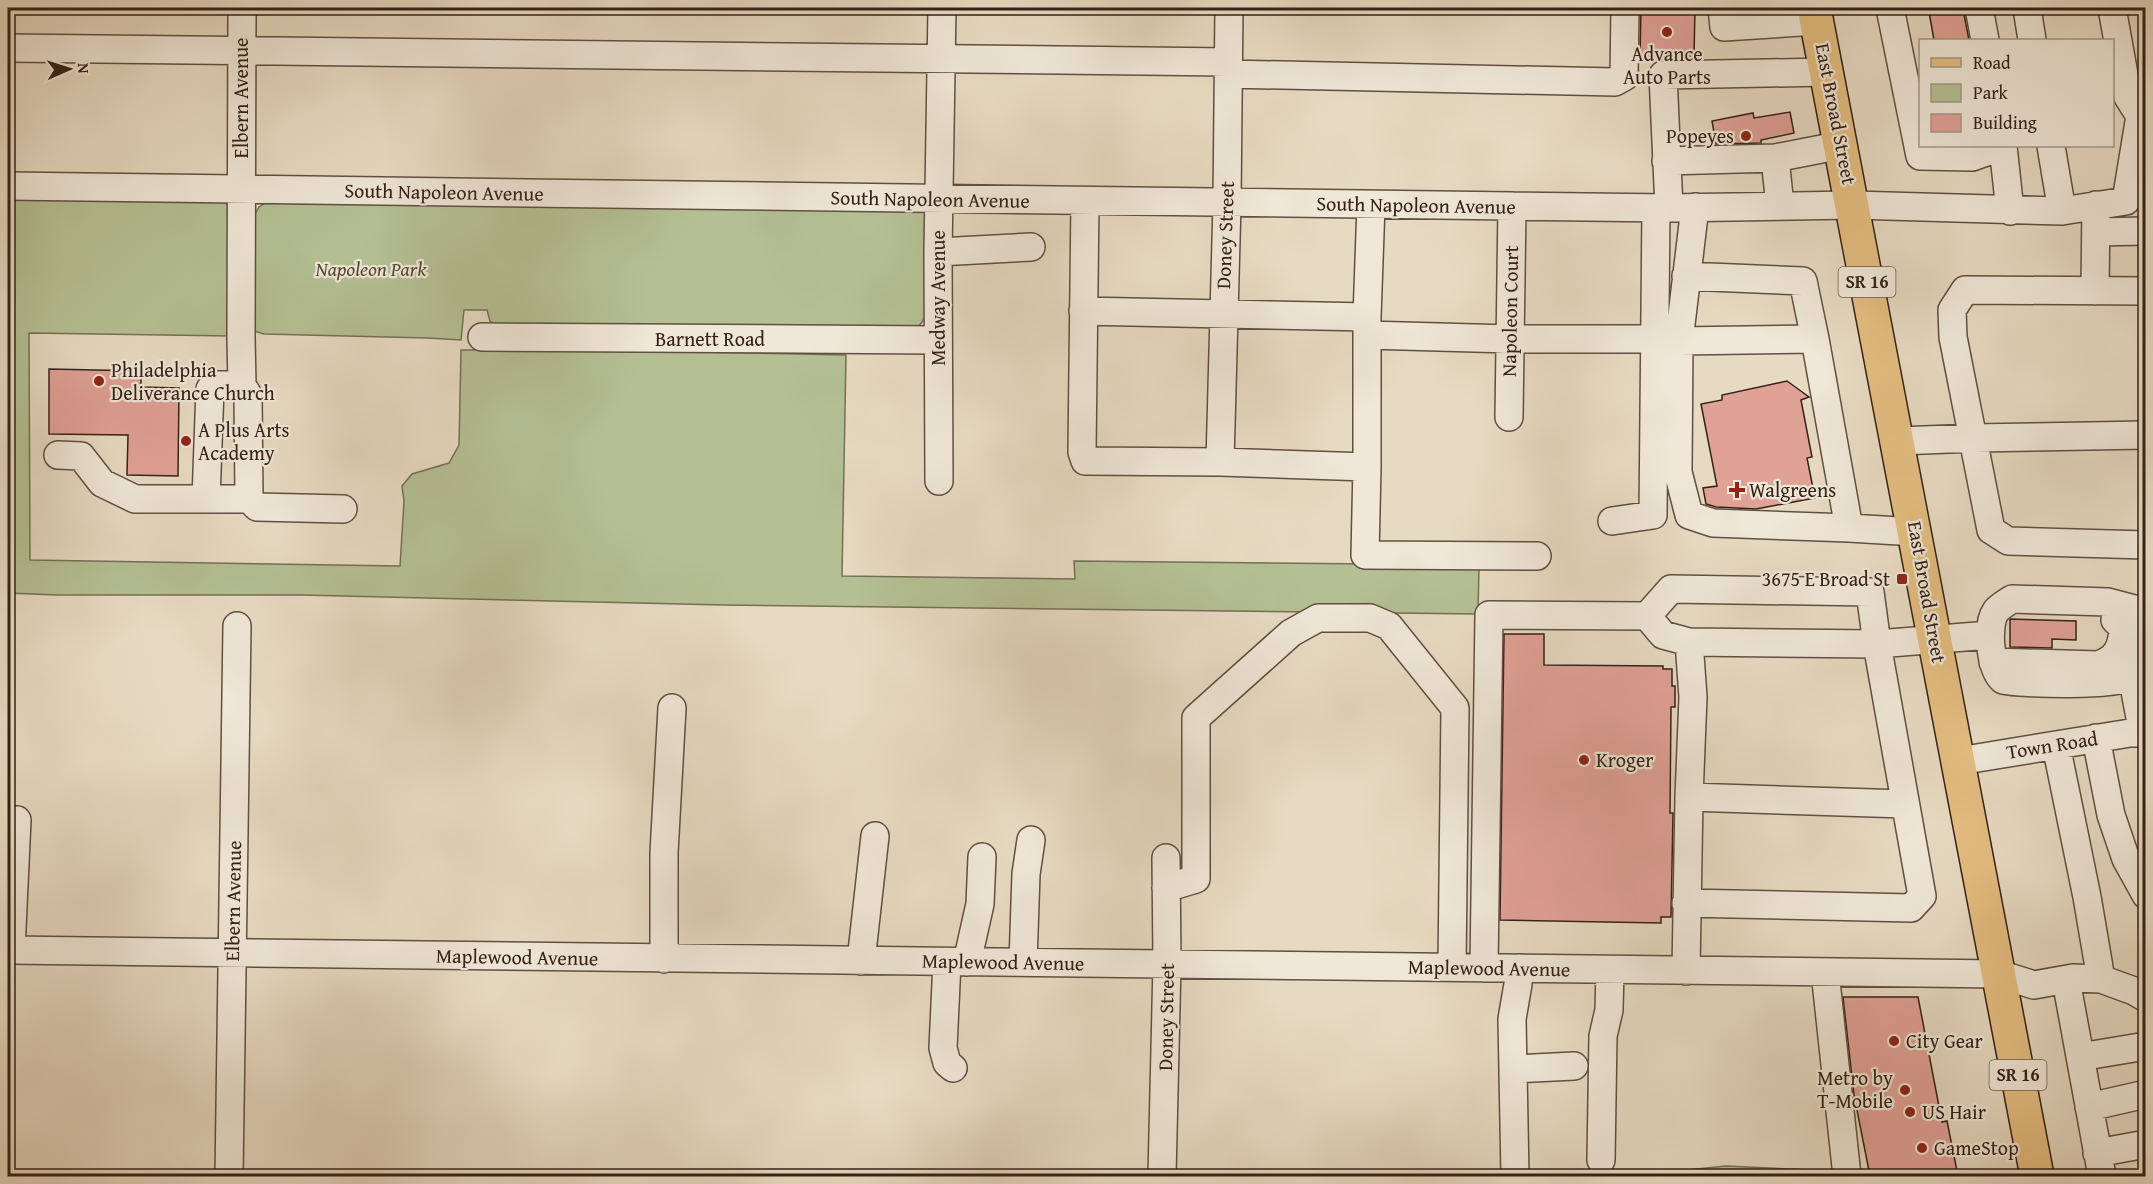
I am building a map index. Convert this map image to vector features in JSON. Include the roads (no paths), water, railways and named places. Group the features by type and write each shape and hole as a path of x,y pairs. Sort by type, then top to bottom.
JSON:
{"main road":[{"name":"East Broad Street","path":"1816,14 2037,1176"}],"street":[{"name":"Elbern Avenue","path":"242,8 242,385 248,395 249,499"},
{"name":"Medway Avenue","path":"939,481 938,200 942,8"},
{"name":"Doney Street","path":"1220,462 1227,203 1229,8"},
{"path":"8,48 941,60 1615,82 1624,77 1625,8"},
{"path":"1722,8 1725,27 1816,14"},
{"path":"1890,8 1920,156 1972,157 2000,147"},
{"path":"1979,8 1985,39"},
{"path":"2027,8 2032,39"},
{"path":"2112,8 2128,97 2143,115 2136,201"},
{"path":"1827,72 1663,75 1666,161 1686,276 1667,340 1678,472 1689,515 1713,523 1916,532"},
{"path":"1666,161 1775,158 1842,145"},
{"path":"2003,147 2010,211"},
{"path":"2050,147 2062,211"},
{"path":"1775,158 1780,206"},
{"name":"South Napoleon Avenue","path":"8,186 1371,205 1673,207 1853,205 2010,211 2062,211 2136,201"},
{"path":"1085,201 1082,452 1085,460 1367,467"},
{"path":"1371,205 1367,326 1365,555 1537,556"},
{"path":"2095,291 2096,205"},
{"name":"Napoleon Court","path":"1509,417 1512,206"},
{"path":"1612,521 1653,515 1667,340 1673,207"},
{"path":"2096,232 2145,231"},
{"path":"938,252 1030,247"},
{"path":"1686,276 1803,281 1849,528"},
{"path":"2145,291 1965,290 1952,310 1953,337 1991,530 2008,541 2145,546"},
{"path":"1083,311 1223,314 1510,339 1815,339"},
{"name":"Barnett Road","path":"483,337 938,340"},
{"path":"206,499 210,389 213,385 242,385"},
{"path":"1899,441 2145,435"},
{"path":"58,455 81,456 102,483 135,499 249,499 256,507 343,509"},
{"path":"1484,968 1489,615 1647,616 1671,589 1870,592 1877,644 1922,897 1911,908 1686,903"},
{"path":"2012,599 2108,602 2142,610 2137,666 2132,676 2124,681 2102,683 2011,682 1997,675 1993,662 1992,624 2002,605 2012,599"},
{"path":"1647,616 1663,635 1689,642 1877,644 1935,638 1992,624 2113,618 2123,628 2123,641 2119,651 2112,658 2098,665 1993,662"},
{"path":"1166,888 1196,879 1196,718 1291,633 1318,618 1370,618 1389,626 1455,708 1452,967"},
{"name":"Elbern Avenue","path":"229,1176 237,626"},
{"path":"1686,971 1693,696 1689,642"},
{"path":"2132,676 2144,733"},
{"path":"664,959 664,853 672,708"},
{"name":"Town Road","path":"1959,761 2096,738 2144,733"},
{"path":"2096,738 2111,815 2126,859 2145,895"},
{"path":"2056,745 2101,979 2134,991 2145,998"},
{"path":"1689,796 1905,804"},
{"path":"9,950 16,820"},
{"path":"861,961 875,836"},
{"path":"1023,962 1026,874 1031,840"},
{"path":"953,1068 947,1063 943,1048 957,962 980,904 982,858"},
{"name":"Doney Street","path":"1162,1176 1167,964 1166,858"},
{"name":"Maplewood Avenue","path":"9,950 1999,974 2034,985 2066,980 2101,979"},
{"path":"1515,1176 1512,1019 1519,968"},
{"path":"1601,1160 1603,1036 1609,1010 1610,970"},
{"path":"1825,972 1847,1176"},
{"path":"2066,980 2099,1165 2145,1144"},
{"path":"2080,1057 2145,1046"},
{"path":"1513,1069 1574,1066"},
{"path":"2089,1107 2145,1094"}],"place":[{"name":"Advance Auto Parts","path":"1667,32"},
{"name":"Popeyes","path":"1746,136"},
{"name":"Philadelphia Deliverance Church","path":"99,381"},
{"name":"A Plus Arts Academy","path":"186,441"},
{"name":"Walgreens","path":"1737,490"},
{"name":"3675 E Broad St","path":"1902,579"},
{"name":"Kroger","path":"1584,760"},
{"name":"City Gear","path":"1894,1041"},
{"name":"Metro by T-Mobile","path":"1905,1090"},
{"name":"US Hair","path":"1910,1112"},
{"name":"GameStop","path":"1922,1148"}],"park label":[{"name":"Napoleon Park","path":"371,269"}]}
